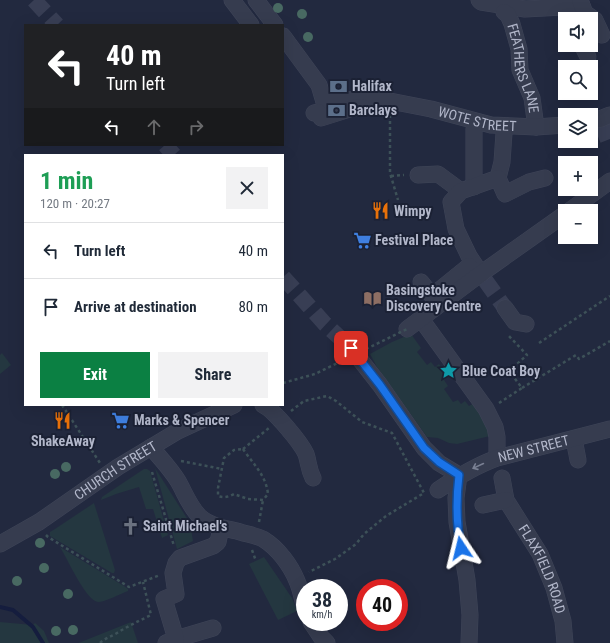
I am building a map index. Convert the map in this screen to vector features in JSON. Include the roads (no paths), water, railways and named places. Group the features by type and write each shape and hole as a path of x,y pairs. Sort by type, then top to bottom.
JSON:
{"street":[{"path":"232,0 250,24"},
{"path":"256,0 274,24"},
{"path":"479,0 481,2 508,9 576,8 595,20 602,35"},
{"path":"508,9 518,31 525,55"},
{"name":"FEATHERS LANE","path":"508,9 508,15 519,49 520,70 532,98 536,127"},
{"name":"WOTE STREET","path":"284,37 319,85 319,107 381,97 390,101 431,109 491,125 536,127 558,125"},
{"path":"467,189 474,129"},
{"path":"504,133 502,162 498,178 506,194 529,182 545,178"},
{"path":"418,175 438,174 467,189"},
{"path":"479,275 456,229 451,202 467,189 498,178"},
{"path":"579,204 610,181"},
{"path":"407,329 479,275 558,219"},
{"path":"421,282 432,296 469,266 479,275"},
{"path":"505,308 515,322 526,324"},
{"path":"426,315 486,409 495,427 497,437 497,458"},
{"path":"351,348 380,385 424,448 439,462 459,475 456,498 457,522 467,580 470,614 469,643"},
{"name":"CHURCH STREET","path":"0,544 39,522 118,467 151,447 194,422 232,406"},
{"path":"264,406 280,419 302,449 306,455 309,470 313,478"},
{"name":"NEW STREET","path":"438,490 459,475 497,458 610,429"},
{"path":"574,439 578,460"},
{"path":"151,447 175,477 187,500 200,517 221,528 254,536 263,540 274,548 290,568 296,579"},
{"name":"FLAXFIELD ROAD","path":"502,478 506,500 540,554 554,588 563,621 565,643"},
{"path":"483,505 506,500"},
{"path":"213,628 171,641 164,599 176,594 169,573 180,558 213,546 218,542 221,528"},
{"path":"317,631 327,643"}],"waterway":[{"path":"0,607 13,610 33,627 43,643"}],"tunnel":[{"path":"34,0 56,24"},
{"path":"602,125 610,145"},
{"path":"166,146 173,154"},
{"path":"284,278 325,324 351,348"},
{"path":"485,280 505,308"}],"place":[{"name":"Halifax","path":"339,86"},
{"name":"Barclays","path":"336,110"},
{"name":"Wimpy","path":"381,211"},
{"name":"Festival Place","path":"362,240"},
{"name":"Basingstoke Discovery Centre","path":"373,298"},
{"name":"Blue Coat Boy","path":"449,371"},
{"name":"Marks & Spencer","path":"121,420"},
{"name":"ShakeAway","path":"63,421"},
{"name":"Saint Michael's","path":"130,526"}]}
